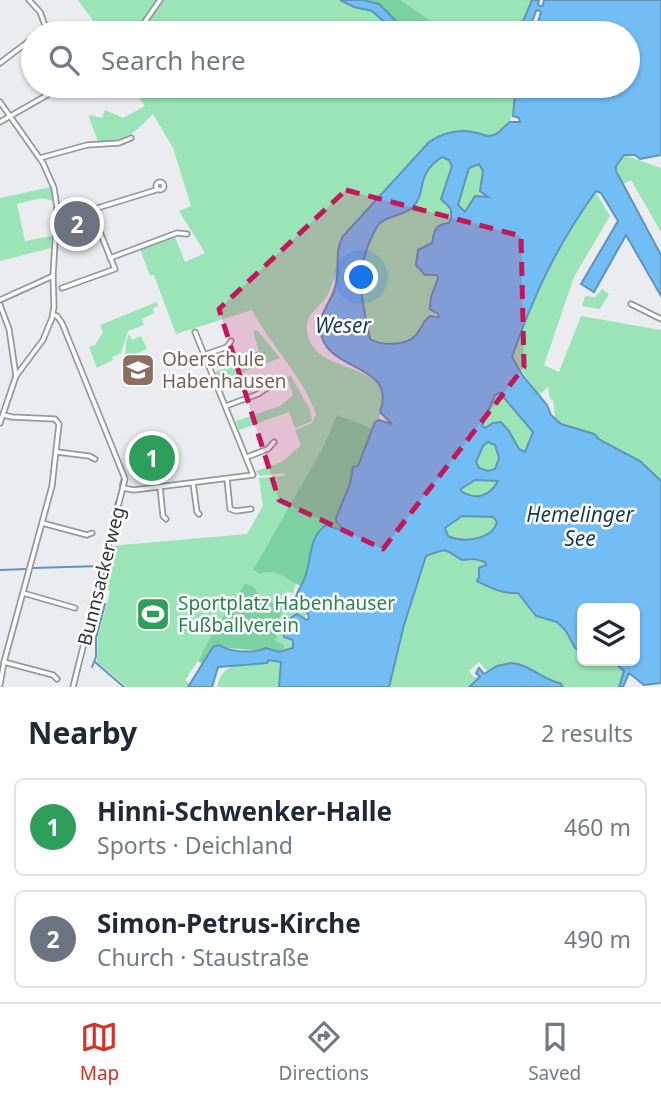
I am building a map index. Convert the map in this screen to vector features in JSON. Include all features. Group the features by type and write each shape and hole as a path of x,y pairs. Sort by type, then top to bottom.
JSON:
{"street":[{"path":"29,0 40,12 43,21"},
{"path":"145,21 160,0"},
{"path":"0,63 21,47"},
{"path":"0,122 41,98"},
{"path":"0,102 40,158 52,182 57,208 53,315 43,340 16,376 0,423"},
{"path":"40,158 87,145 119,143 131,138"},
{"path":"57,208 91,210 156,190"},
{"path":"62,288 115,270 91,210"},
{"path":"110,258 177,233 187,234"},
{"path":"16,376 9,329 0,302 53,276"},
{"path":"631,304 661,319"},
{"name":"Bunnsackerweg","path":"53,315 62,323 124,472 123,488 73,687"},
{"path":"123,488 134,490 253,475 195,332"},
{"path":"204,355 228,347 231,341"},
{"path":"226,406 267,388"},
{"path":"0,685 42,523 57,452 58,421 2,412"},
{"path":"247,457 268,449 274,442"},
{"path":"57,452 95,459"},
{"path":"227,479 230,509 251,509"},
{"path":"193,483 199,514"},
{"path":"160,487 163,516 166,519"},
{"path":"42,523 87,535 92,533"},
{"path":"23,593 75,608"},
{"path":"4,662 53,675 57,679"}],"highlighted area":[{"path":"346,190 521,236 524,367 383,549 279,500 219,309"}],"green space":[{"path":"78,0 157,0 142,21 93,21"},
{"path":"163,0 340,0 372,11 383,21 148,21"},
{"path":"363,0 401,0 431,21 396,21 378,4"},
{"path":"401,0 532,0 523,21 431,21"},
{"path":"139,98 516,100 510,122 500,133 488,137 454,131 429,142 397,175 339,244 333,281 327,296 310,316 307,332 313,346 324,356 377,382 382,393 379,420 372,428 337,415 353,439 253,570 276,572 296,584 293,594 287,591 284,599 295,603 307,615 304,619 297,614 293,648 283,651 273,640 276,638 280,619 254,587 245,583 185,680 190,684 188,687 127,687 97,662 98,636 110,592 101,581 110,546 247,534 263,506 259,478 284,476 285,473 260,476 256,471 282,462 301,445 295,430 312,423 316,414 295,373 252,310 176,334 154,275 150,276 140,249 175,237 185,262 205,253 179,211 191,206 173,148 153,114 129,135 98,142 89,117 102,118 105,110 123,118 145,106"},
{"path":"624,155 661,168 661,232 631,180 622,185 616,166"},
{"path":"442,157 449,160 451,168 444,189 444,205 451,209 451,218 449,223 438,227 432,243 424,247 438,278 430,305 436,314 421,324 415,337 392,343 375,342 370,339 360,277 363,260 373,234 384,220 411,209 416,202 424,173"},
{"path":"479,164 483,171 480,190 488,197 478,196 465,212 458,205 469,168"},
{"path":"51,187 53,201 42,198 17,204 25,241 51,236 51,248 0,261 0,198"},
{"path":"595,191 610,216 574,277 544,365 559,372 581,316 661,330 661,481 640,461 600,440 594,434 561,424 555,417 548,387 539,395 512,357 544,275 563,238"},
{"path":"602,289 609,294 600,309 582,306 585,296 595,297"},
{"path":"157,302 154,313 142,319 144,325 128,331 121,353 97,368 89,347 95,345 103,332 100,325"},
{"path":"257,330 280,358 218,381 215,372 249,359 248,354 259,351 253,331"},
{"path":"129,334 132,340 141,336 147,349 125,359 126,342"},
{"path":"291,376 310,410 312,421 295,428 289,412 239,430 236,421 280,406 293,395 287,377"},
{"path":"500,393 533,432 525,452 519,449 501,422 485,428 482,426 495,395"},
{"path":"337,415 372,428 358,466 353,467 350,484 336,518 342,526 340,530 330,525 313,541 301,586 277,573 260,574 253,570 323,448"},
{"path":"488,442 494,445 499,458 495,469 488,471 479,468 476,462 483,446"},
{"path":"475,480 498,481 486,494 470,495 460,489"},
{"path":"462,516 493,517 497,523 489,533 476,538 448,536 445,528"},
{"path":"443,549 469,561 479,560 485,563 487,565 479,568 477,581 502,592 518,593 535,616 557,622 577,649 577,666 618,666 625,672 619,687 563,687 559,682 553,682 521,665 506,664 487,671 479,662 469,671 474,677 479,677 469,687 389,687 404,625 426,556"},
{"path":"245,583 254,587 262,598 282,607 276,639 273,639 283,645 284,649 279,652 213,647 202,664 198,661"},
{"path":"269,660 281,662 279,687 217,687 220,678 229,668 243,664 267,663"}],"water":[{"path":"340,0 363,0 379,4 396,21 383,21 372,11"},
{"path":"532,0 539,0 538,4 543,6 544,0 661,0 661,155 640,159 635,155 624,155 616,166 616,171 661,255 661,296 626,235 594,292 581,284 618,221 601,193 596,191 548,271 512,357 523,376 547,405 551,415 561,424 594,434 600,440 640,461 661,481 661,683 644,685 629,673 623,687 619,687 624,671 618,666 640,666 640,603 577,603 577,649 557,622 536,616 518,593 502,591 477,581 479,568 486,565 485,562 475,559 462,560 445,551 426,556 404,625 389,687 279,687 281,662 269,660 267,663 218,667 212,687 188,687 213,647 219,645 248,652 266,648 279,652 293,648 293,640 284,637 284,630 289,620 297,614 307,620 309,618 295,603 304,581 313,542 326,525 344,531 336,518 350,484 353,467 358,466 375,422 379,420 392,424 380,412 383,396 379,384 370,375 334,354 324,343 320,329 322,317 336,284 339,248 343,236 429,142 446,133 458,131 492,136 510,122 520,122 519,118 513,116 515,98 640,98 640,21 538,21 541,12 538,10 532,21 523,21","holes":["442,157 449,160 452,166 441,199 451,209 451,218 449,223 436,229 432,243 418,250 416,265 425,275 437,275 430,309 439,317 430,316 416,335 407,341 394,344 375,341 370,339 361,280 369,243 379,224 413,207 428,170","479,164 483,171 480,191 488,197 475,196 465,212 458,205 469,168","500,393 533,432 525,452 519,449 501,422 485,428 482,426 495,395","488,442 495,445 499,458 495,469 488,471 479,468 476,462 483,446","475,480 498,481 491,490 482,495 472,496 461,491","462,516 493,517 497,522 494,528 483,536 469,539 448,536 445,528"]},
{"path":"511,663 524,666 563,687 469,687 480,677 476,673 479,668 484,674 497,666"}],"waterway":[{"path":"120,486 122,478"},
{"path":"117,500 120,489"},
{"path":"112,519 116,502"},
{"path":"106,543 111,524"},
{"path":"103,556 106,546"},
{"path":"98,575 102,560"},
{"path":"33,568 101,566"},
{"path":"0,570 26,569"},
{"path":"93,596 98,578"},
{"path":"91,607 93,599"},
{"path":"92,667 105,604"},
{"path":"85,631 90,609"},
{"path":"81,647 84,636"},
{"path":"75,669 80,652"},
{"path":"95,662 124,687"},
{"path":"71,687 74,673"}],"place":[{"name":"Simon-Petrus-Kirche","path":"77,224"},
{"name":"Oberschule Habenhausen","path":"138,370"},
{"name":"Hinni-Schwenker-Halle","path":"152,458"},
{"name":"Sportplatz Habenhauser Fußballverein","path":"153,614"}],"water label":[{"name":"Weser","path":"343,326"},
{"name":"Hemelinger See","path":"580,527"}]}
